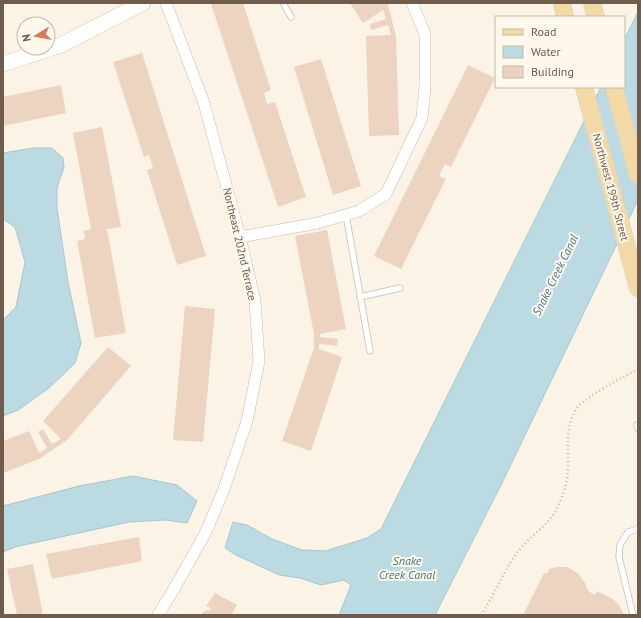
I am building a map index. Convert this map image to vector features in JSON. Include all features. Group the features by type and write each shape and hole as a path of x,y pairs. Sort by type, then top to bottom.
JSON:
{"main road":[{"path":"562,3 565,16"},
{"path":"592,3 596,16"},
{"path":"614,88 638,175"},
{"name":"Northwest 199th Street","path":"585,90 638,288"}],"street":[{"path":"3,64 61,45 143,3"},
{"name":"Northeast 202nd Terrace","path":"158,615 206,532 224,490 247,421 259,361 254,301 240,237 204,103 166,3"},
{"path":"240,237 318,224 359,211 386,194 422,118 425,87 425,34 412,3"}],"lane":[{"path":"283,3 291,17"},
{"path":"346,215 370,351"},
{"path":"360,297 400,288"},
{"path":"632,615 619,557 620,545 628,532 638,529"}],"path":[{"path":"481,615 488,605 506,568 520,548 540,529 555,511 565,490 568,469 567,440 569,423 577,406 600,389 638,369"}],"water":[{"name":"Snake Creek Canal","path":"638,12 638,200 502,483 435,615 339,615 351,585 344,580 321,585 300,578 279,575 236,555 225,548 233,522 247,525 272,539 302,550 325,551 367,538 381,529 601,88 625,88 625,38"},
{"path":"33,148 52,148 63,158 64,167 57,188 57,208 68,282 81,343 75,363 49,388 18,410 3,416 3,320 16,307 25,262 15,227 3,219 3,153"},
{"path":"133,476 177,485 197,501 187,523 165,520 129,522 15,547 3,552 3,506 79,486"}],"building":[{"path":"243,3 271,90 264,93 267,104 275,102 306,197 278,207 211,4"},
{"path":"350,3 386,3 388,5 396,36 399,135 369,136 366,36 391,35 388,25 371,30 370,24 386,19 383,10 363,23"},
{"path":"142,53 206,256 177,265 147,170 153,168 149,155 144,157 113,62"},
{"path":"321,59 361,186 333,195 294,67"},
{"path":"468,65 495,78 451,167 445,164 439,176 446,179 401,269 374,256"},
{"path":"61,85 66,113 3,126 3,97"},
{"path":"102,127 121,227 107,229 126,333 95,338 77,241 85,239 84,231 91,229 73,133"},
{"path":"327,230 346,329 320,334 320,337 338,339 337,346 319,344 319,349 342,357 311,451 282,441 314,348 314,334 295,236"},
{"path":"185,306 215,309 203,442 173,440"},
{"path":"108,347 131,366 67,440 39,459 3,473 3,441 29,431 39,453 47,448 38,432 43,429 52,444 61,439 43,421"},
{"path":"139,537 142,561 52,579 46,554"},
{"path":"33,564 43,615 17,615 7,569"},
{"path":"567,567 578,573 585,583 588,591 595,595 597,591 613,599 619,605 624,615 523,615 544,573 547,574 549,569"},
{"path":"215,593 237,605 231,615 201,615 204,611 210,611 211,608 206,606"}]}
